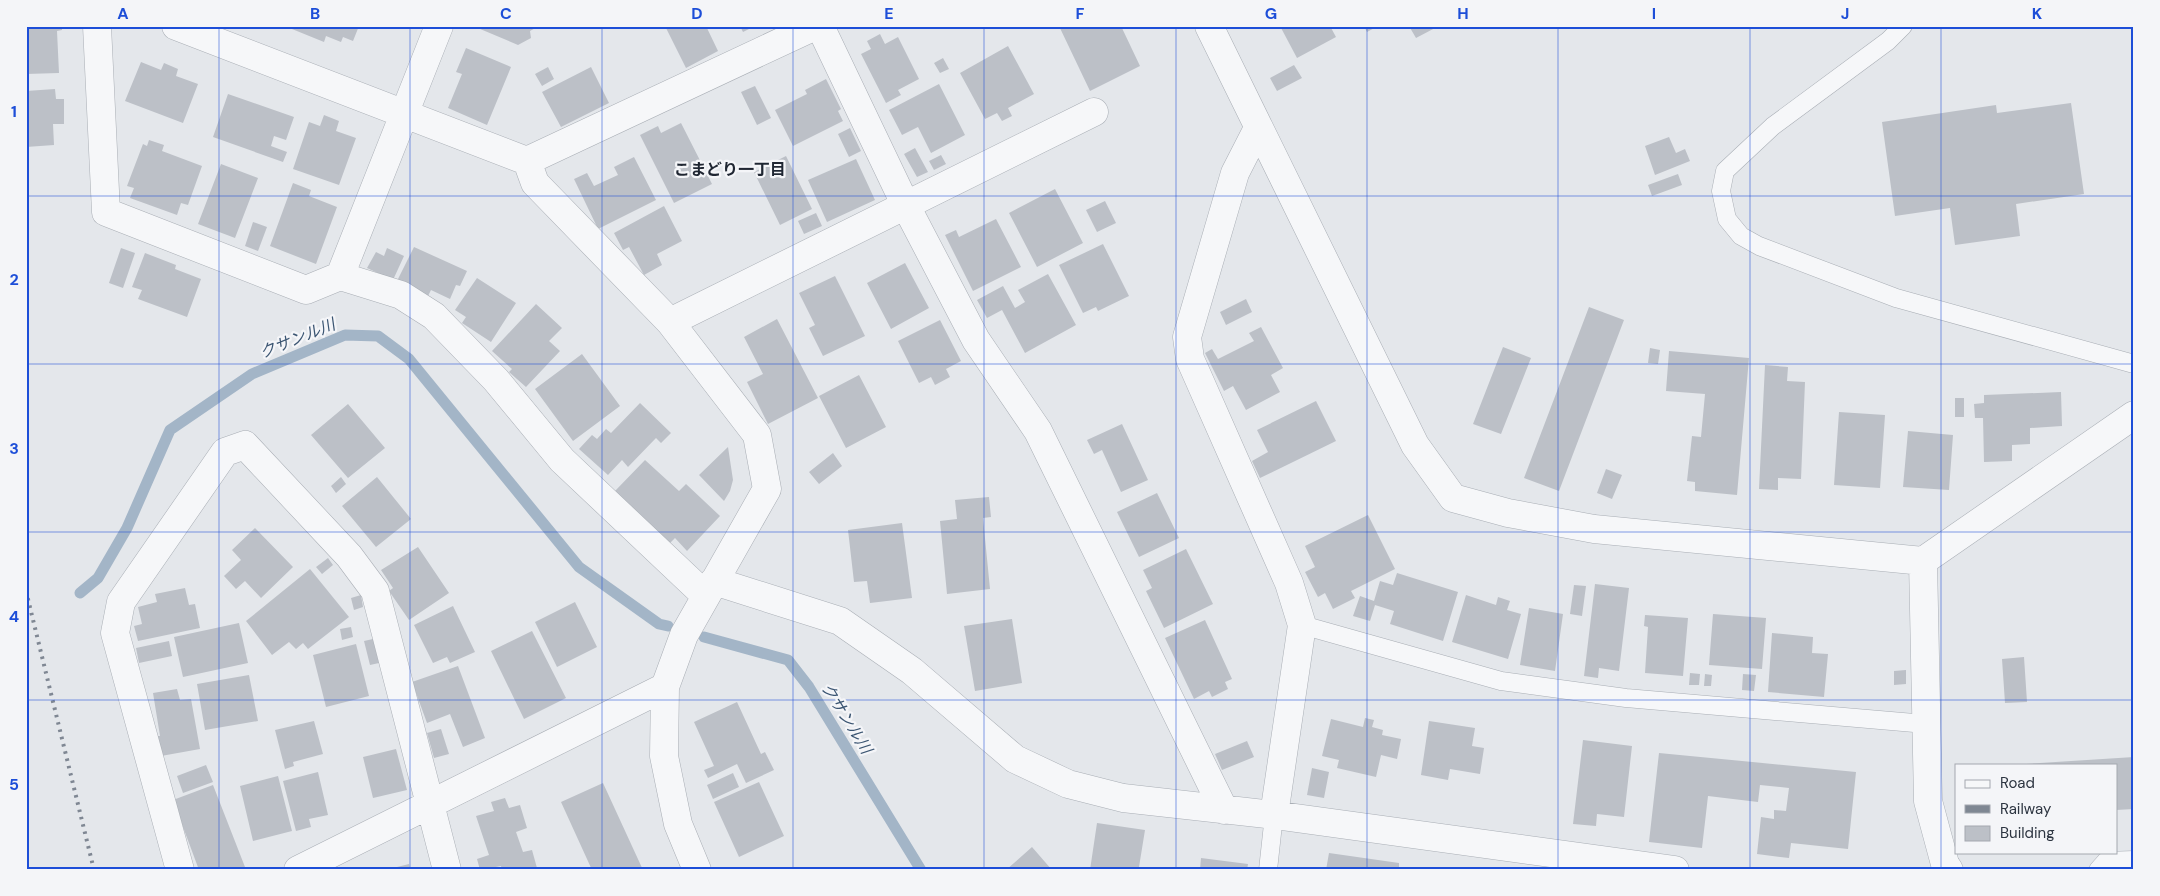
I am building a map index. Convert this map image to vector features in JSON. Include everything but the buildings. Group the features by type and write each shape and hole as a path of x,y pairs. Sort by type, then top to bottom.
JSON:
{"street":[{"path":"97,26 106,212 306,290 340,276 401,295 434,316 496,380 562,460 710,588 840,620 912,671 1015,759 1068,784 1123,798 1274,815 1675,870"},
{"path":"176,26 527,161 814,26"},
{"path":"340,276 439,26"},
{"path":"820,26 906,206 976,340 1038,431 1224,810"},
{"path":"1209,26 1415,445 1453,498 1508,513 1594,529 1922,561 2134,415"},
{"path":"670,322 1094,112"},
{"path":"1258,128 1235,173 1187,337 1190,359 1289,583 1302,625 1274,815"},
{"path":"527,161 535,183 670,322 757,434 767,489 684,634 665,687 664,756 678,824 697,870"},
{"path":"180,870 115,632 121,602 219,460 225,452 245,446 350,556 375,592 447,870"},
{"path":"1922,561 1928,801 1948,870"},
{"path":"298,870 665,687"}],"lane":[{"path":"1903,26 1888,42 1773,126 1725,171 1721,191 1727,219 1741,236 1759,246 1896,298 2134,364"},
{"path":"1302,625 1501,681 1626,698 1926,724"},
{"path":"1268,870 1274,815"},
{"path":"2098,870 2106,861 2134,860"}],"waterway":[{"name":"クサンル川","path":"80,593 98,578 127,528 170,430 252,374 345,335 378,336 409,359 579,567 659,624 668,626"},
{"name":"クサンル川","path":"704,637 788,660 809,687 921,870"}],"railway":[{"path":"26,591 94,870"}],"district":[{"name":"こまどり一丁目","path":"730,169"}]}
